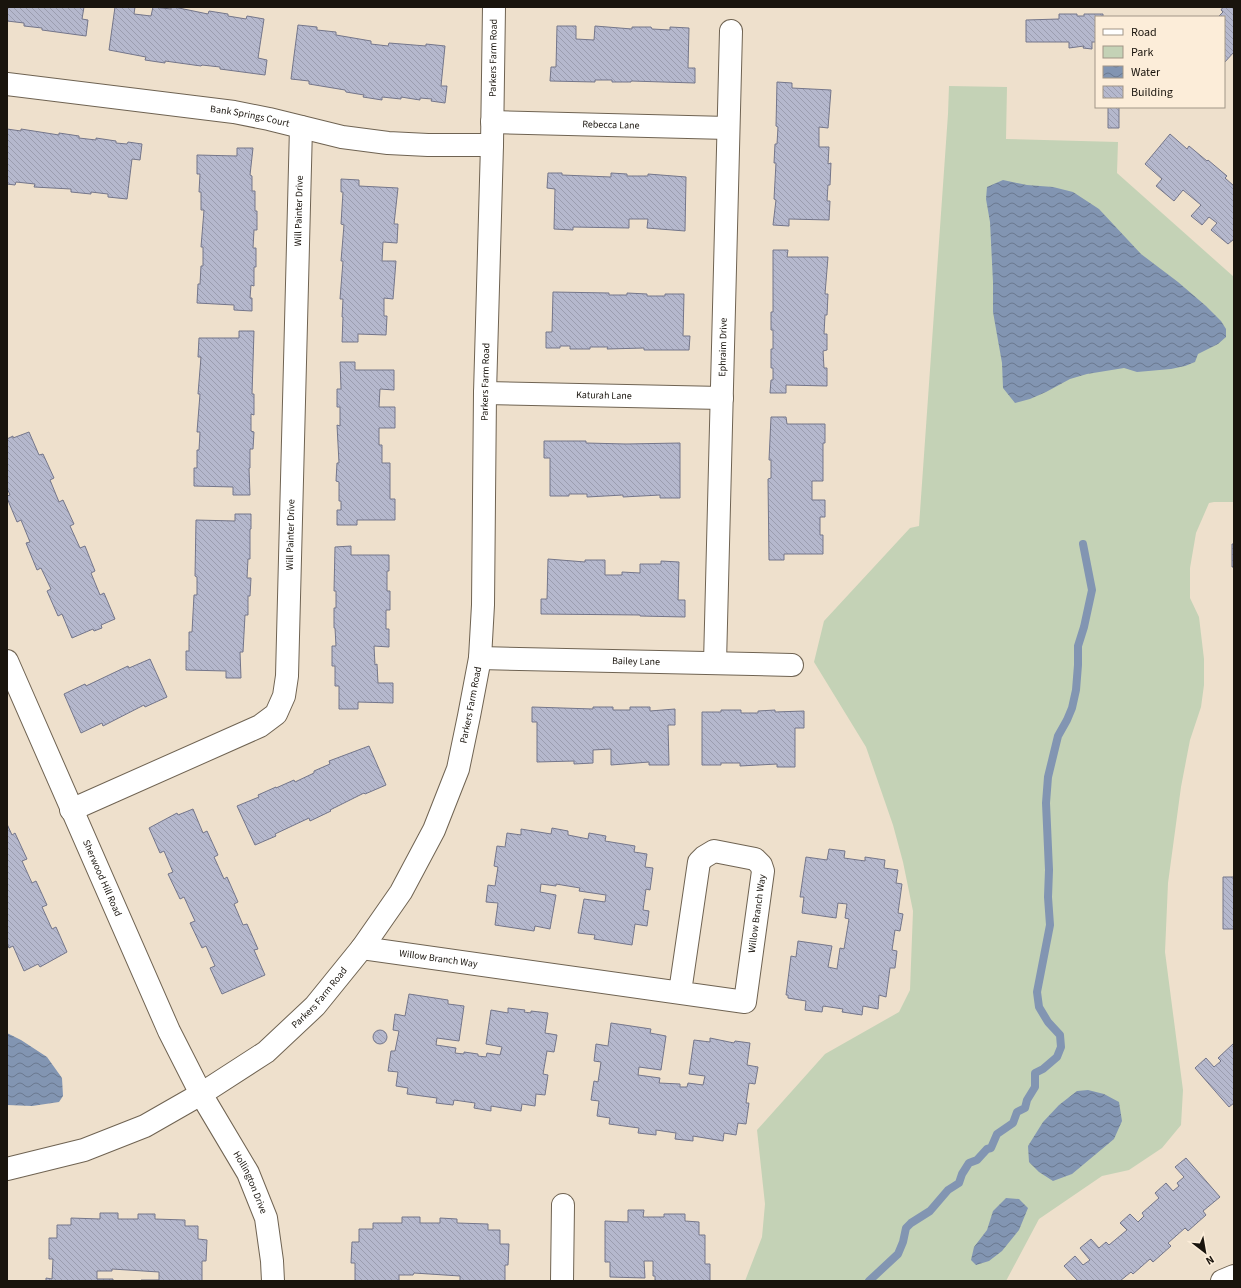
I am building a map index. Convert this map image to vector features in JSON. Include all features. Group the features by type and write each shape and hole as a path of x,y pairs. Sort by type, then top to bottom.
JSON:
{"street":[{"name":"Parkers Farm Road","path":"7,1169 84,1150 146,1126 201,1094 266,1052 315,1006 362,948 401,892 434,830 458,769 480,658 484,605 485,393 492,145 494,7"},
{"name":"Ephraim Drive","path":"715,663 731,31"},
{"name":"Bank Springs Court","path":"7,84 234,112 342,137 388,143 428,145 492,145"},
{"name":"Rebecca Lane","path":"492,122 728,128"},
{"name":"Will Painter Drive","path":"71,810 260,726 276,714 284,696 287,676 301,127"},
{"name":"Katurah Lane","path":"485,393 722,398"},
{"name":"Bailey Lane","path":"480,658 792,665"},
{"name":"Sherwood Hill Road","path":"7,661 169,1031 201,1094"},
{"name":"Willow Branch Way","path":"362,948 744,1002 763,871 761,865 755,859 714,851 699,862 680,992"},
{"name":"Hollington Drive","path":"201,1094 248,1173 266,1218 272,1260 273,1281"},
{"path":"562,1281 563,1205"},
{"path":"1222,1281 1234,1276"}],"green space":[{"path":"949,86 1007,87 1006,139 1118,142 1117,173 1234,277 1234,502 1209,503 1196,533 1190,568 1190,598 1199,617 1204,659 1204,685 1201,707 1190,740 1181,787 1168,883 1165,952 1183,1090 1181,1125 1162,1148 1129,1170 1102,1176 1039,1219 1006,1281 745,1281 762,1237 765,1204 757,1130 825,1054 899,1012 910,990 913,911 903,862 893,825 866,747 814,662 824,621 910,528 919,526"}],"water":[{"path":"1003,180 1027,185 1053,187 1073,192 1099,209 1141,254 1178,282 1221,321 1226,329 1226,337 1218,344 1198,354 1195,362 1185,366 1171,369 1137,372 1124,368 1087,374 1070,379 1030,399 1015,403 1003,388 1002,363 993,312 990,222 986,199 987,187"},
{"path":"7,1033 21,1040 47,1057 62,1078 63,1096 59,1102 32,1106 7,1105"},
{"path":"1088,1090 1104,1094 1119,1102 1122,1121 1114,1139 1072,1174 1053,1181 1039,1172 1029,1162 1028,1146 1043,1122 1059,1105 1077,1091"},
{"path":"1006,1198 1019,1199 1028,1208 1019,1230 1002,1251 989,1261 976,1265 971,1260 974,1247 987,1230 993,1211"}],"building":[{"path":"7,7 84,7 82,19 88,20 86,36 42,30 42,28 24,26 24,23 7,21"},
{"path":"115,7 135,7 134,14 151,16 153,7 171,9 171,7 174,7 208,14 209,11 246,19 247,16 264,19 258,58 267,60 265,75 220,69 220,67 145,60 146,57 109,50"},
{"path":"1223,7 1234,7 1234,52 1225,62 1225,16 1219,16 1223,12 1221,10"},
{"path":"1059,14 1077,14 1077,16 1084,16 1084,14 1103,14 1103,16 1095,16 1095,42 1092,42 1092,49 1083,48 1084,46 1069,48 1069,42 1026,42 1026,20 1059,19"},
{"path":"298,25 317,27 317,30 336,32 336,35 371,41 371,44 388,46 389,43 445,46 441,86 447,86 445,103 431,101 432,99 420,98 420,100 401,97 401,99 382,97 382,100 363,97 364,95 346,92 345,90 309,84 309,81 291,79"},
{"path":"557,26 576,26 576,39 594,40 595,26 632,29 632,27 651,27 652,29 670,30 670,27 689,28 688,68 695,68 695,83 631,81 612,82 612,80 595,80 595,82 550,81 551,67 556,67"},
{"path":"777,82 792,83 792,88 831,90 828,128 819,127 819,147 829,147 828,164 831,163 830,185 828,185 827,201 830,201 829,220 789,219 789,226 773,225 776,200 774,199 776,163 774,163 778,127 776,126"},
{"path":"1108,108 1119,108 1119,128 1108,128"},
{"path":"7,129 21,131 21,129 59,135 59,133 79,136 79,138 96,140 96,138 116,141 116,143 127,144 128,142 142,144 140,160 132,159 127,199 108,197 108,194 71,192 71,189 34,187 35,184 16,182 15,185 7,184"},
{"path":"1170,134 1187,149 1189,146 1207,161 1208,160 1227,176 1225,178 1234,186 1234,239 1228,244 1211,230 1217,223 1209,217 1202,225 1191,216 1201,205 1183,190 1174,201 1156,186 1162,179 1145,164"},
{"path":"237,148 253,148 250,175 252,176 252,191 255,191 257,230 254,230 253,248 256,248 256,267 254,267 254,286 251,285 250,298 252,298 252,311 234,310 234,305 197,303 198,284 200,284 201,266 203,266 203,247 201,247 204,210 201,210 201,192 199,192 200,174 197,174 197,155 237,156"},
{"path":"548,173 611,177 611,173 627,174 627,176 648,176 648,174 686,177 685,231 647,228 648,219 629,219 629,228 573,227 573,230 554,229 555,189 547,188"},
{"path":"341,179 359,180 359,186 398,188 394,224 398,224 397,243 383,242 382,261 396,261 393,299 384,298 384,316 387,316 386,335 358,334 358,342 342,342 343,299 340,299 344,225 341,224 343,192 341,192"},
{"path":"773,250 788,250 787,257 828,257 825,294 828,294 827,315 825,315 824,334 827,334 827,350 823,351 824,368 827,368 827,386 786,385 786,393 770,393 771,380 773,380 773,368 771,368 773,330 771,330 771,312 773,312"},
{"path":"553,292 609,293 609,295 627,295 627,293 647,294 647,296 684,294 683,336 690,336 689,350 644,350 644,348 607,349 608,347 570,349 570,346 546,348 546,332 552,332"},
{"path":"239,331 254,331 252,394 254,394 254,415 251,414 251,431 254,432 253,449 250,449 250,495 233,495 233,487 194,486 194,468 197,468 197,450 199,450 200,432 197,432 201,357 198,357 199,338 239,338"},
{"path":"340,362 355,362 355,370 394,370 394,390 380,389 379,407 395,407 395,428 379,428 379,445 382,445 382,463 390,463 390,499 395,499 395,520 357,520 357,525 337,525 337,510 341,510 341,501 339,501 339,482 336,481 337,463 339,463 337,425 340,426 340,407 337,407 337,389 341,389"},
{"path":"771,417 786,417 787,424 825,424 825,443 823,443 823,481 812,481 812,500 825,500 825,517 820,517 820,535 823,535 823,554 784,554 784,560 769,560 768,479 771,478 771,460 769,460"},
{"path":"29,432 39,455 43,454 54,478 50,480 59,502 63,500 74,524 70,526 80,548 85,546 95,571 91,573 100,595 104,593 115,619 101,625 102,628 94,631 93,629 72,638 62,614 58,616 47,591 51,589 41,568 37,570 26,543 30,542 21,520 17,522 7,498 7,496 10,495 7,488 7,439"},
{"path":"544,441 586,441 586,443 626,444 680,443 680,498 660,498 660,495 587,497 587,494 569,494 569,496 550,496 550,458 544,458"},
{"path":"235,514 251,514 250,559 248,559 247,578 251,578 250,596 248,596 248,615 245,615 243,652 240,652 241,678 226,678 226,671 186,670 186,651 189,651 189,632 192,632 194,595 197,595 197,577 195,576 196,520 235,521"},
{"path":"1232,544 1234,544 1234,567 1232,567"},
{"path":"351,546 351,555 389,555 387,591 390,591 390,610 386,610 386,629 389,629 389,647 374,646 378,683 393,683 393,703 358,702 358,709 339,709 339,686 335,686 335,666 332,666 332,646 336,646 334,628 334,608 336,608 336,591 334,591 335,547"},
{"path":"548,559 585,562 585,560 605,560 605,575 622,575 622,572 640,573 640,564 661,564 661,561 679,562 678,600 685,600 685,617 541,614 541,599 547,599"},
{"path":"150,659 167,697 145,707 144,705 103,726 102,723 81,733 64,694 85,684 86,686 128,666 129,668"},
{"path":"532,707 593,709 593,707 613,707 613,710 630,710 630,707 650,707 650,711 675,709 675,725 668,725 669,765 649,765 649,762 611,765 611,749 593,750 593,763 574,764 574,761 537,762 537,722 532,722"},
{"path":"721,710 741,710 741,713 758,713 758,711 775,710 775,712 804,711 804,728 795,728 795,767 777,767 777,764 740,766 740,763 702,765 702,712 721,712"},
{"path":"369,746 386,785 365,794 364,793 310,821 309,818 275,834 276,836 255,845 237,806 259,797 258,795 276,787 294,780 295,782 314,773 314,771 330,764 329,761"},
{"path":"193,809 203,833 207,831 218,855 214,857 224,879 227,877 238,902 234,904 243,925 247,924 258,949 254,950 265,975 222,994 210,968 215,966 206,946 202,948 190,923 195,921 184,897 180,899 168,874 173,872 164,851 160,853 149,828 177,813 178,815"},
{"path":"7,824 12,835 15,833 27,859 22,861 32,883 36,881 47,905 42,907 52,929 56,927 67,952 40,967 38,964 24,971 13,946 9,948 7,943"},
{"path":"552,828 568,831 568,835 588,839 589,833 606,836 605,841 635,846 634,852 647,854 645,867 653,868 650,890 646,889 643,910 649,911 647,926 635,924 632,945 594,939 595,935 578,933 584,899 605,902 606,895 579,891 580,888 556,884 556,886 541,884 540,892 556,895 550,929 535,926 534,931 495,925 498,903 486,902 488,885 495,886 498,867 494,866 497,846 505,847 507,833 521,835 521,829 551,834"},
{"path":"829,849 845,851 844,858 865,861 865,857 885,860 884,868 898,870 896,883 902,884 898,913 903,914 900,931 895,930 892,950 897,951 895,968 890,968 886,997 879,995 878,1009 863,1006 862,1015 842,1012 843,1009 823,1006 822,1012 805,1010 806,1001 788,998 788,995 786,995 791,956 796,957 798,941 832,946 828,967 837,969 840,948 844,949 849,919 845,918 847,904 838,903 836,918 802,913 804,897 800,897 806,857 827,860"},
{"path":"1223,877 1234,877 1234,929 1223,929"},
{"path":"409,994 448,1000 448,1004 464,1006 459,1041 437,1038 436,1045 456,1048 455,1053 464,1054 464,1052 486,1057 487,1053 500,1055 502,1047 486,1044 491,1010 508,1013 508,1008 525,1010 524,1012 531,1013 531,1011 548,1013 545,1033 557,1035 554,1052 547,1051 543,1074 548,1075 545,1095 536,1094 535,1106 522,1104 521,1111 491,1106 491,1111 474,1108 475,1103 454,1100 453,1105 436,1103 437,1098 407,1094 408,1088 396,1086 398,1072 388,1071 391,1051 395,1051 399,1031 393,1030 395,1014 405,1016"},
{"path":"611,1023 651,1029 650,1033 666,1036 661,1070 639,1067 638,1075 660,1078 659,1083 680,1084 680,1087 687,1087 688,1083 703,1085 705,1076 689,1074 694,1040 710,1042 710,1038 734,1043 735,1041 750,1043 747,1065 758,1067 755,1084 749,1083 746,1103 749,1103 746,1124 738,1123 736,1135 724,1133 723,1141 693,1136 693,1141 675,1139 676,1133 656,1130 656,1135 638,1133 639,1128 609,1124 610,1118 597,1116 599,1101 591,1100 594,1081 598,1082 601,1062 594,1061 596,1044 608,1046"},
{"path":"377,1030 383,1030 387,1034 387,1040 383,1044 377,1044 373,1040 373,1034"},
{"path":"1234,1043 1234,1103 1229,1107 1195,1068 1206,1058 1214,1067 1221,1061 1218,1058"},
{"path":"1186,1158 1220,1197 1203,1211 1206,1215 1188,1231 1185,1228 1168,1243 1171,1246 1153,1262 1150,1259 1133,1274 1131,1272 1120,1281 1078,1281 1064,1266 1075,1256 1083,1265 1090,1260 1080,1248 1091,1239 1099,1248 1106,1242 1109,1245 1127,1230 1120,1223 1130,1214 1138,1222 1144,1216 1142,1213 1159,1198 1155,1193 1166,1183 1173,1191 1179,1186 1177,1183 1184,1177 1175,1167"},
{"path":"628,1210 644,1210 643,1217 664,1217 664,1214 685,1214 685,1221 699,1222 699,1235 705,1235 705,1264 710,1264 710,1281 655,1281 655,1276 653,1276 653,1261 644,1261 645,1278 610,1277 610,1262 605,1262 605,1221 628,1222"},
{"path":"100,1213 118,1213 118,1219 138,1219 138,1214 155,1214 155,1219 185,1220 185,1226 198,1226 198,1239 207,1240 206,1261 202,1261 202,1281 141,1281 159,1280 159,1272 112,1269 112,1271 97,1271 97,1279 113,1279 113,1281 46,1281 46,1278 52,1279 53,1259 49,1259 49,1238 57,1238 57,1225 71,1225 71,1218 100,1219"},
{"path":"402,1217 420,1217 420,1223 440,1223 440,1218 457,1219 457,1223 488,1224 488,1230 500,1230 500,1244 509,1244 508,1265 505,1265 505,1281 460,1281 460,1276 414,1273 413,1275 399,1275 399,1281 355,1281 355,1263 351,1263 352,1242 359,1242 359,1229 373,1229 373,1223 402,1223"}],"waterway":[{"path":"869,1281 898,1254 903,1242 906,1228 930,1211 948,1190 959,1183 962,1174 969,1163 977,1160 987,1149 991,1148 997,1134 1013,1123 1017,1112 1025,1108 1027,1100 1035,1087 1035,1073 1043,1069 1057,1057 1061,1047 1060,1035 1048,1022 1039,1007 1037,992 1050,925 1046,803 1048,777 1058,736 1072,708 1076,690 1078,646 1084,627 1092,590 1083,544"}]}
